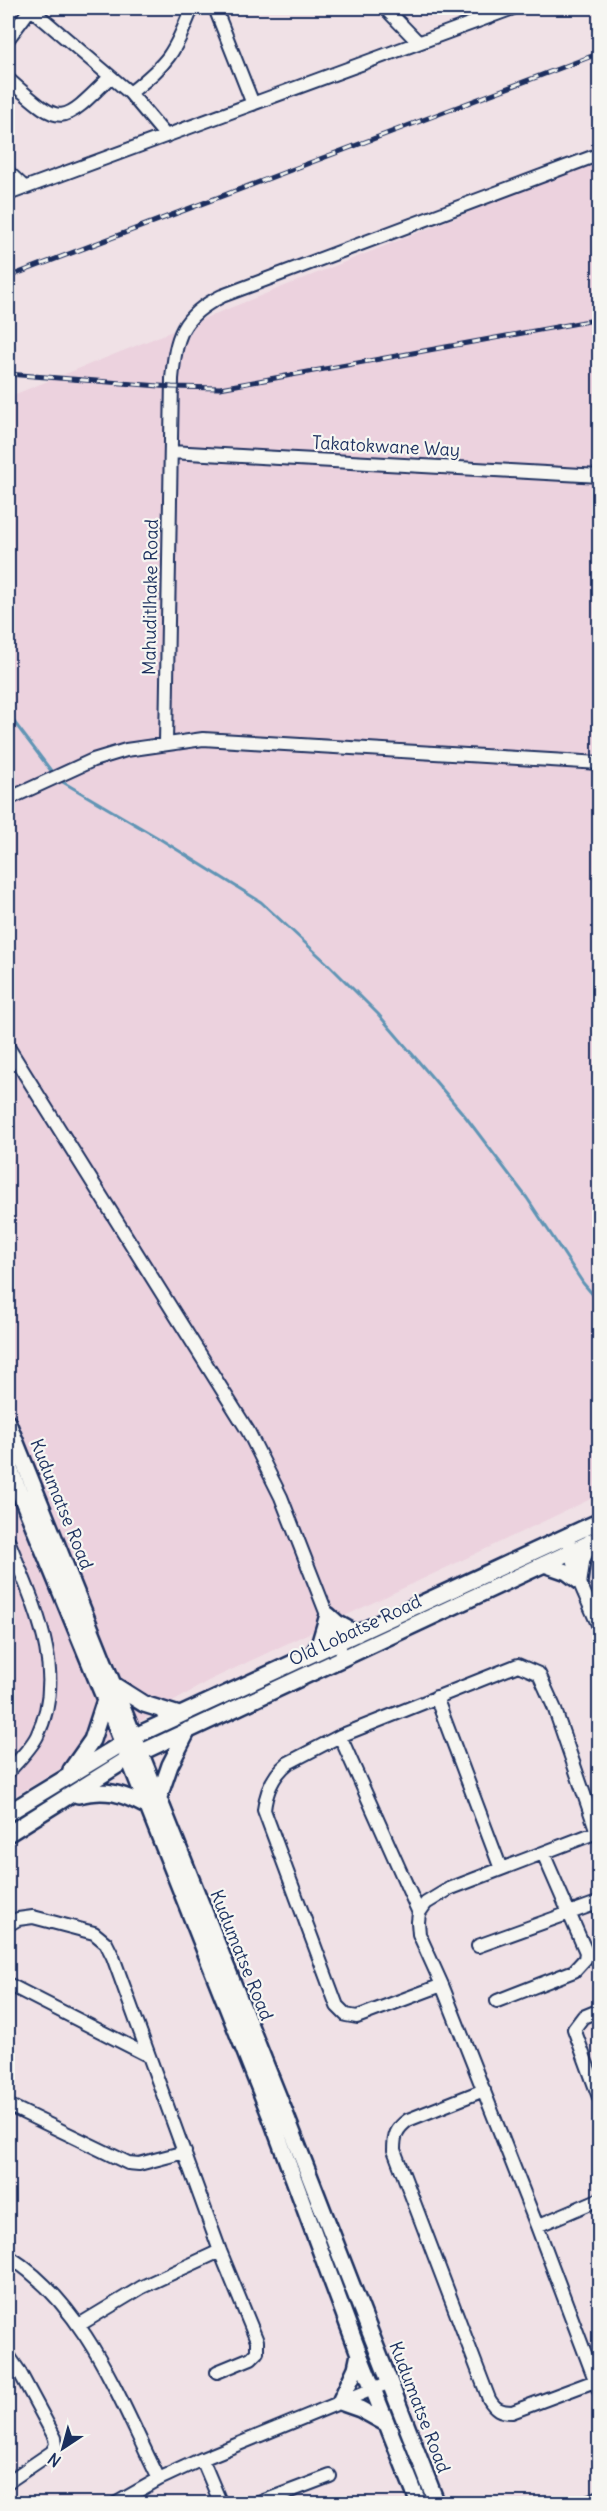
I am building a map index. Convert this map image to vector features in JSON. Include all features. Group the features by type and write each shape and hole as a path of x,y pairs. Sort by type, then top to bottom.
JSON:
{"main road":[{"name":"Kudumatse Road","path":"8,1423 114,1685 128,1740"},
{"name":"Kudumatse Road","path":"8,1464 105,1700 135,1756 359,2354 419,2504"},
{"name":"Old Lobatse Road","path":"8,1834 135,1756 341,1649 544,1564 600,1521"},
{"path":"544,1564 567,1572 579,1581 582,1559 595,1540"},
{"name":"Old Lobatse Road","path":"569,1544 595,1540"},
{"path":"8,1813 67,1775 128,1740 179,1715 314,1653 341,1649 357,1634 569,1544"},
{"path":"314,1653 320,1642 328,1615 357,1634"},
{"path":"114,1685 144,1704 179,1715"},
{"path":"67,1775 92,1740 105,1700"},
{"path":"68,1797 90,1792 112,1792 152,1801 188,1730"},
{"name":"Kudumatse Road","path":"152,1801 390,2382 437,2504"},
{"path":"359,2354 356,2368 340,2402 360,2409 387,2424"}],"street":[{"path":"8,39 31,8 130,93 166,136"},
{"path":"130,93 157,72 169,58 181,39 192,8"},
{"path":"215,8 253,104"},
{"path":"385,8 417,41"},
{"path":"473,8 478,20"},
{"path":"8,194 417,41 513,8"},
{"path":"8,80 39,107 59,116 77,110 110,77"},
{"name":"Mahuditlhake Road","path":"165,743 172,387 175,347 180,332 190,317 203,305 600,154"},
{"path":"8,172 24,187"},
{"name":"Takatokwane Way","path":"171,452 600,476"},
{"path":"8,799 61,774 126,750 203,739 600,763"},
{"path":"8,1047 248,1431 281,1497 341,1649"},
{"path":"8,1540 41,1625 50,1671 47,1704 37,1737 8,1772"},
{"path":"569,1544 579,1581 600,1629"},
{"path":"419,1913 426,1903 435,1897 598,1832 540,1674 518,1665 340,1736 281,1769 265,1797 264,1810 337,2006 346,2015 357,2017 442,1985"},
{"path":"436,1697 501,1869"},
{"path":"340,1736 419,1913 419,1934 484,2090 597,2387 512,2412 502,2412 494,2408 484,2388 394,2150 394,2136 399,2127 408,2120 484,2090"},
{"path":"497,2001 574,1971 581,1966 586,1952 543,1853"},
{"path":"478,1946 600,1902"},
{"path":"8,1925 18,1919 33,1917 94,1933 106,1942 220,2251 257,2341 257,2352 251,2358 217,2372"},
{"path":"8,1984 147,2055"},
{"path":"600,2010 583,2017 574,2029 600,2100"},
{"path":"8,2105 128,2163 139,2164 185,2152"},
{"path":"537,2226 600,2199"},
{"path":"80,2325 142,2287 220,2251"},
{"path":"8,2256 19,2263 54,2296 80,2325 159,2479"},
{"path":"8,2355 55,2438 56,2445 52,2452 8,2482"},
{"path":"115,2504 159,2479 202,2459 390,2382"},
{"path":"202,2459 221,2504"},
{"path":"256,2504 330,2476"},
{"path":"582,2504 600,2497"}],"shaded area":[{"path":"599,160 599,1495 208,1681 8,1800 8,397"}],"waterway":[{"path":"8,714 52,772"},
{"path":"61,781 261,902 329,965 378,1014 465,1116 527,1198 583,1283 600,1303"}],"railway":[{"path":"8,277 600,53"},
{"path":"8,374 172,387 220,388 600,319"}]}
